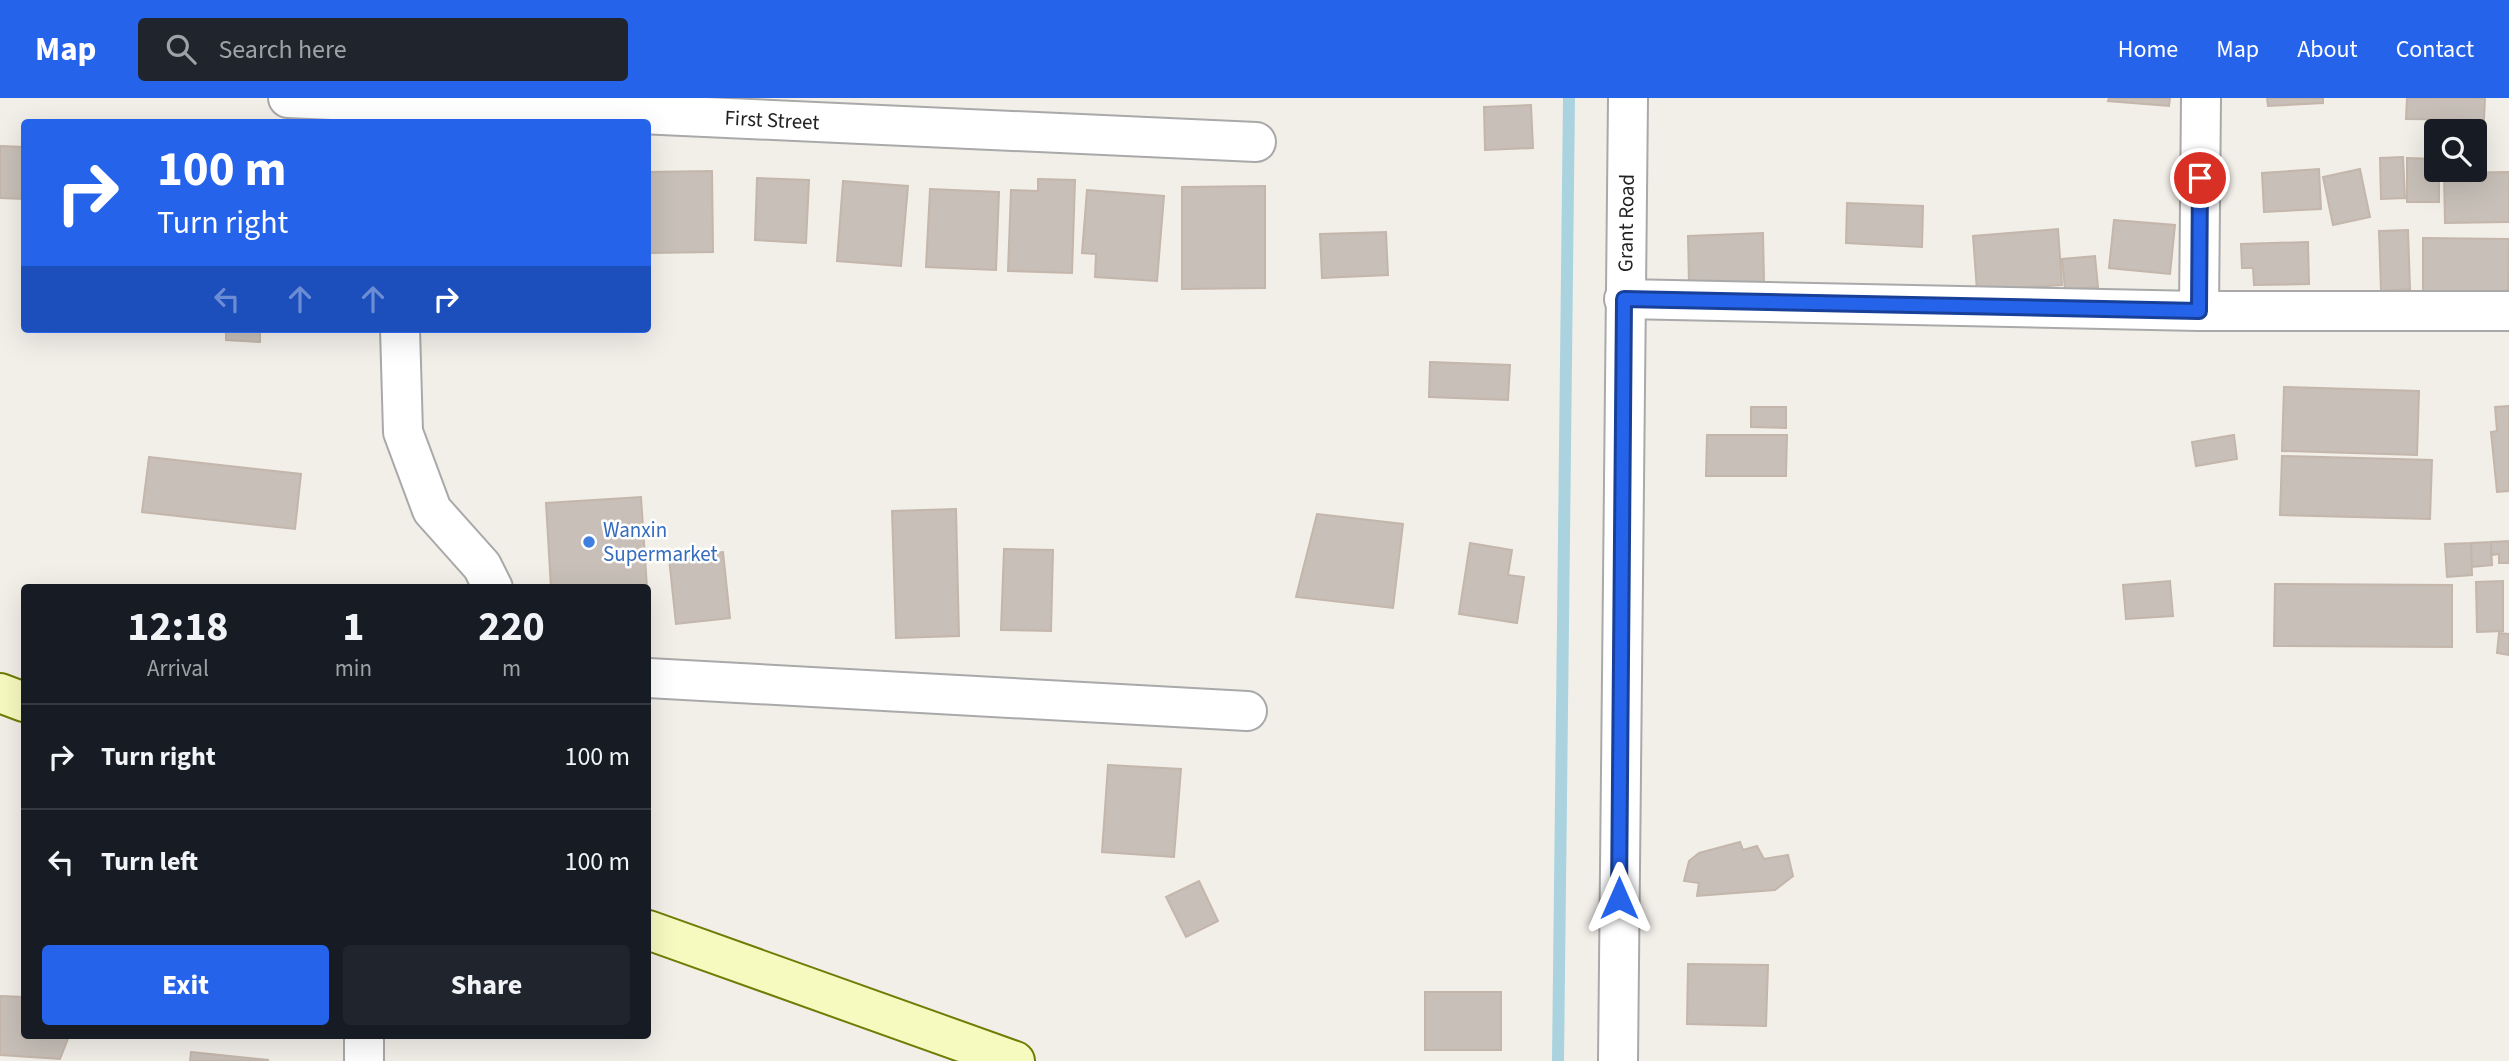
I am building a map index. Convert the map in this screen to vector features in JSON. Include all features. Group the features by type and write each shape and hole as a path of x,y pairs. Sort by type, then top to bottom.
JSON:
{"main road":[{"path":"0,693 21,701"},
{"path":"651,931 1015,1061"}],"street":[{"name":"First Street","path":"288,98 395,108 1256,142"},
{"name":"Grant Road","path":"1618,1061 1628,98"},
{"path":"2199,311 2201,98"},
{"path":"1624,299 2199,311 2509,311"},
{"path":"400,333 403,432 432,510 482,566 490,584"},
{"path":"651,678 1247,711"},
{"path":"364,1039 364,1061"}],"building":[{"path":"2109,98 2170,98 2169,106 2108,101"},
{"path":"2267,98 2323,98 2323,103 2268,106"},
{"path":"2407,98 2485,98 2484,119 2406,119"},
{"path":"1531,105 1533,148 1485,150 1484,107"},
{"path":"0,146 21,147 21,199 0,198"},
{"path":"2403,157 2405,198 2381,199 2380,158"},
{"path":"2407,158 2424,159 2424,182 2439,182 2439,202 2407,202"},
{"path":"2319,169 2321,209 2264,212 2262,173"},
{"path":"2360,169 2370,217 2333,225 2323,177"},
{"path":"712,171 713,252 651,253 651,172"},
{"path":"2487,172 2509,172 2509,222 2445,223 2444,182 2487,182"},
{"path":"757,178 809,180 806,243 755,240"},
{"path":"1038,179 1075,180 1072,273 1008,271 1011,190 1038,191"},
{"path":"843,181 908,186 901,266 837,261"},
{"path":"1265,186 1265,288 1182,289 1182,187"},
{"path":"930,189 999,192 996,270 926,267"},
{"path":"1087,190 1164,196 1157,281 1095,277 1096,254 1082,253"},
{"path":"1847,203 1923,206 1922,247 1846,243"},
{"path":"2114,220 2175,225 2170,274 2109,268"},
{"path":"2058,229 2062,285 1977,291 1973,236"},
{"path":"2408,230 2410,289 2381,291 2379,231"},
{"path":"1386,232 1388,275 1322,278 1320,234"},
{"path":"1763,233 1764,282 1689,285 1688,236"},
{"path":"2423,238 2509,239 2508,299 2423,299"},
{"path":"2308,242 2309,284 2254,285 2253,268 2242,268 2241,244"},
{"path":"2095,256 2098,287 2065,290 2062,259"},
{"path":"226,333 260,333 260,342 226,340"},
{"path":"1430,362 1510,365 1508,400 1429,397"},
{"path":"2284,387 2419,391 2417,455 2282,451"},
{"path":"2509,406 2509,491 2497,492 2491,432 2497,431 2495,407"},
{"path":"1751,407 1786,407 1786,428 1751,427"},
{"path":"1707,435 1787,435 1786,476 1706,476"},
{"path":"2234,435 2237,459 2196,466 2192,442"},
{"path":"2282,456 2432,460 2430,519 2280,515"},
{"path":"149,457 301,474 295,529 142,512"},
{"path":"641,497 647,584 551,584 546,503"},
{"path":"956,509 959,636 896,638 892,511"},
{"path":"1317,514 1403,524 1393,608 1296,597"},
{"path":"2509,541 2509,563 2499,563 2499,554 2491,555 2491,542"},
{"path":"2491,542 2492,565 2472,567 2471,543"},
{"path":"1470,543 1512,550 1508,575 1524,577 1517,623 1459,614"},
{"path":"2471,543 2472,575 2447,577 2445,544"},
{"path":"1004,549 1053,550 1051,631 1001,630"},
{"path":"723,552 730,618 676,624 669,558"},
{"path":"2170,581 2173,616 2126,619 2123,585"},
{"path":"2503,581 2503,631 2477,632 2476,582"},
{"path":"2275,584 2452,585 2452,647 2274,646"},
{"path":"2499,633 2509,634 2509,655 2497,653"},
{"path":"1108,765 1181,769 1174,857 1102,852"},
{"path":"1740,842 1743,850 1757,846 1764,859 1788,855 1793,876 1775,890 1697,896 1699,883 1684,881 1689,861 1699,853"},
{"path":"1199,881 1218,921 1186,937 1166,897"},
{"path":"1688,964 1768,965 1766,1026 1687,1024"},
{"path":"1425,992 1501,992 1501,1050 1425,1050"},
{"path":"0,996 21,997 21,1039 68,1039 60,1059 0,1055"},
{"path":"191,1052 269,1060 190,1061"}],"waterway":[{"path":"1558,1061 1569,98"}],"place":[{"name":"Wanxin Supermarket","path":"589,542"}],"route":[{"path":"1619,898 1624,299 2199,311 2200,178"}]}
